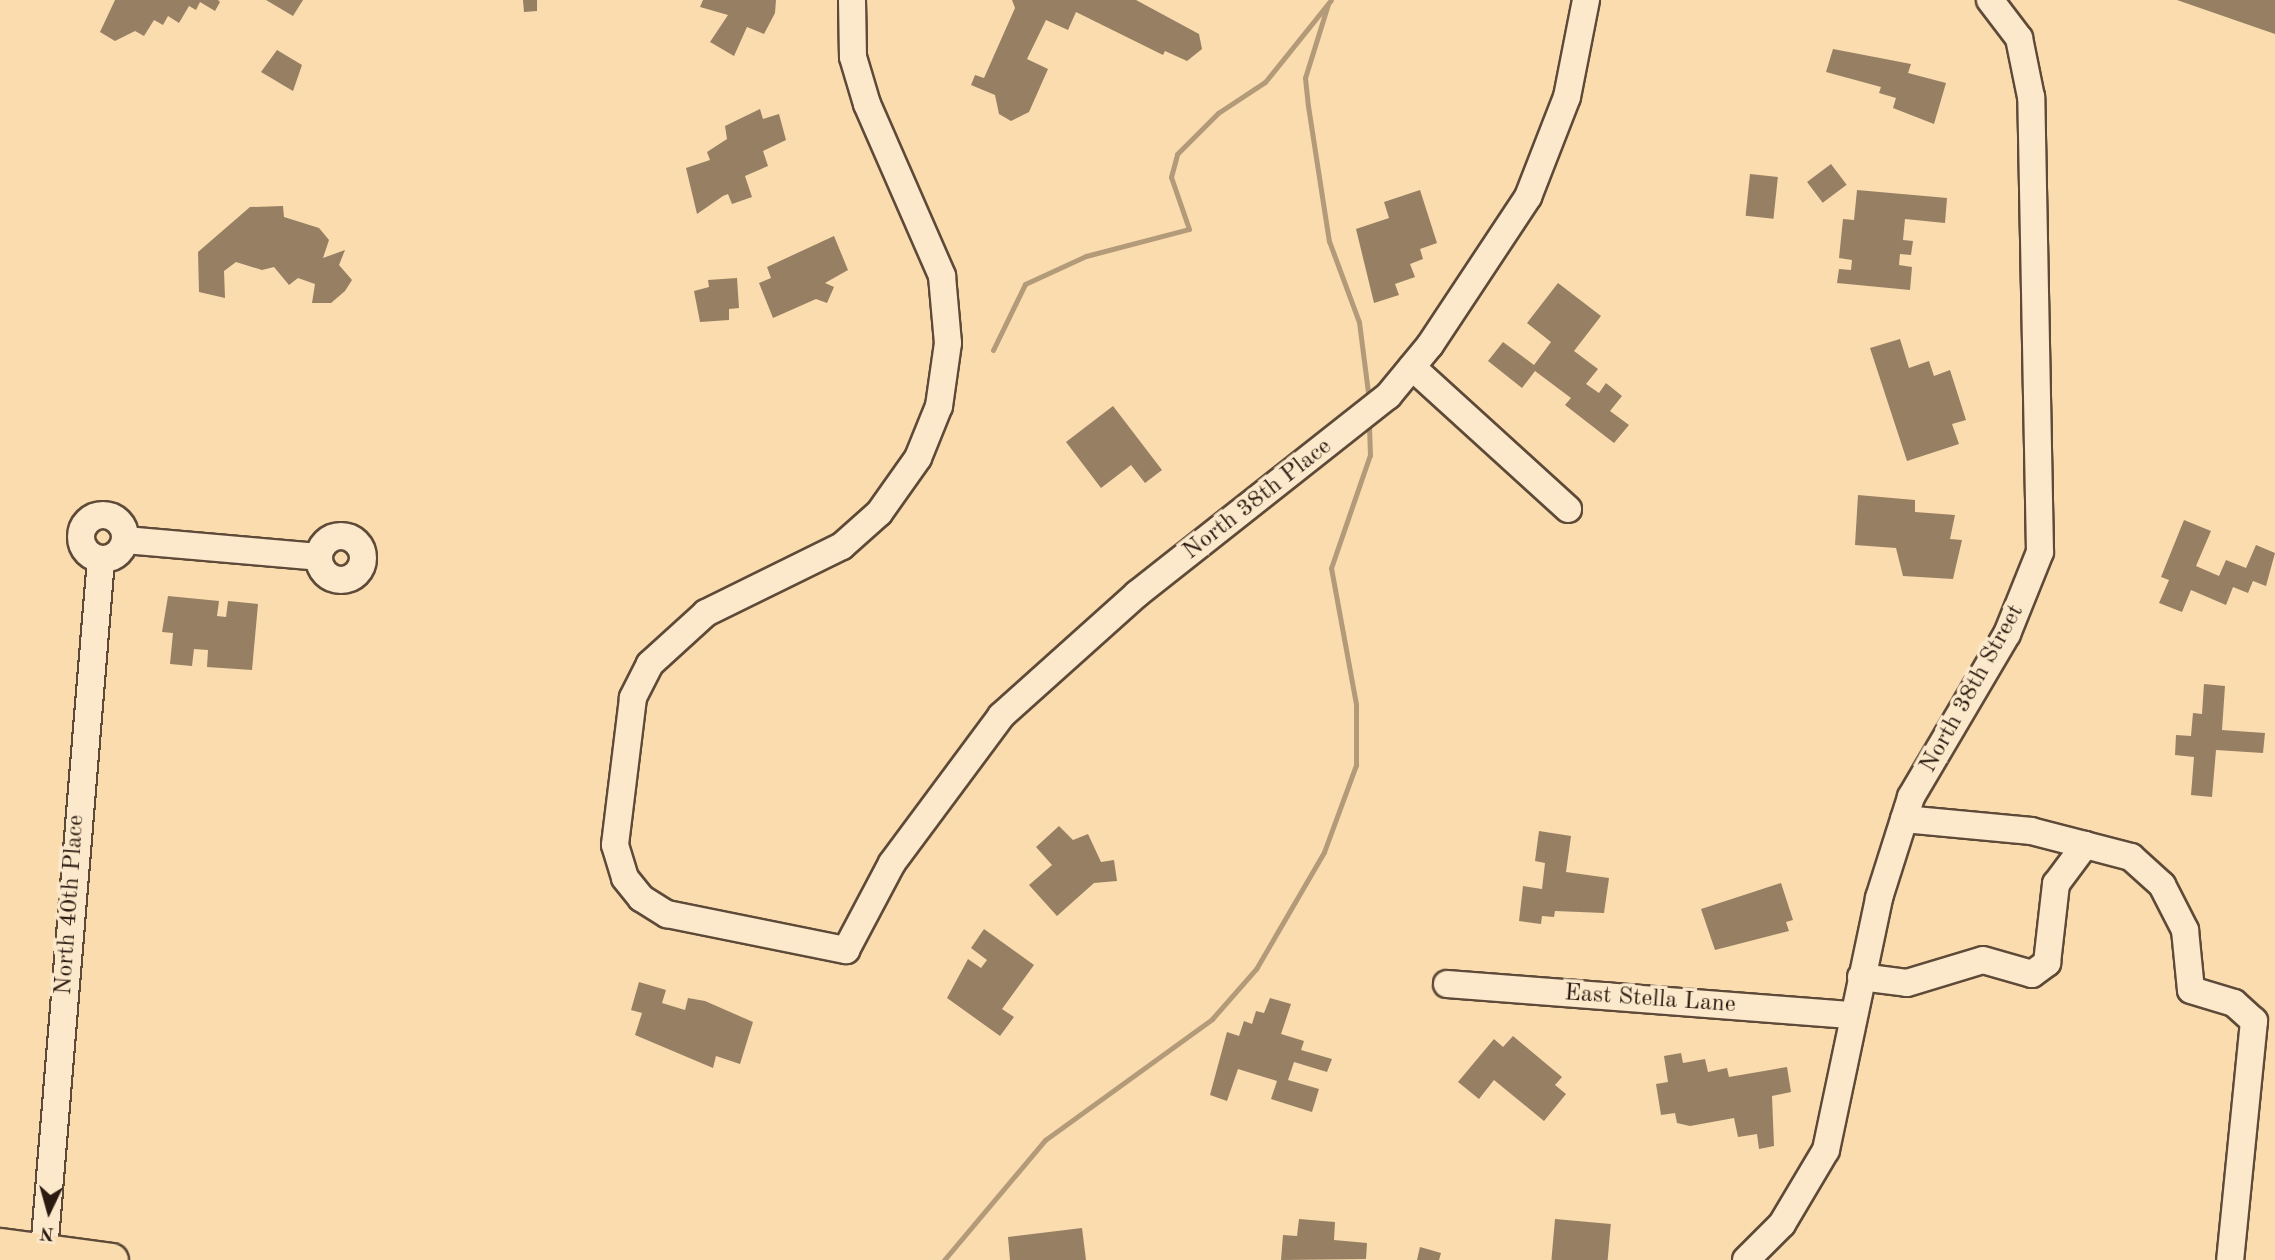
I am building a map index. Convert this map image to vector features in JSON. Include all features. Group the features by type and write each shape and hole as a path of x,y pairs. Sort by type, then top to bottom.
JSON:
{"main road":[{"path":"1,1250 44,1251 111,1260"}],"street":[{"name":"North 38th Place","path":"852,0 853,57 867,104 942,276 948,343 939,406 918,458 879,513 842,547 706,613 650,664 633,698 622,752 615,845 625,878 641,898 667,914 846,950 892,863 1001,716 1137,594 1388,396 1412,367 1528,197 1567,97 1586,0"},
{"name":"North 38th Street","path":"1746,1260 1782,1223 1826,1150 1861,977 1904,819 2007,634 2039,552 2031,97 2019,38 1990,0"},
{"path":"1412,367 1568,509"},
{"path":"111,516 122,525 125,540 120,552 101,559 88,553 81,540 89,520 111,516"},
{"path":"125,540 318,557"},
{"name":"North 40th Place","path":"44,1251 101,559"},
{"path":"1904,819 2031,831 2131,857 2162,885 2185,930 2191,990 2234,1003 2254,1021 2230,1260"},
{"path":"1861,977 1907,983 1983,960 2032,974 2047,963 2056,884 2085,845"},
{"name":"East Stella Lane","path":"1447,984 1853,1016"}],"building":[{"path":"115,0 220,2 215,11 200,2 196,10 189,6 179,23 168,16 163,25 154,20 144,36 135,31 115,41 100,32"},
{"path":"266,0 303,0 293,16"},
{"path":"523,0 537,0 537,11 524,12"},
{"path":"703,0 776,0 775,13 764,34 747,27 734,56 710,42 728,15 700,7"},
{"path":"1012,0 1136,0 1199,34 1202,49 1187,61 1165,51 1163,55 1076,12 1068,30 1046,20 1027,59 1048,69 1029,112 1011,121 999,114 995,95 971,85 975,75 984,78 1015,8"},
{"path":"2177,0 2275,0 2275,34"},
{"path":"1833,49 1911,64 1908,73 1946,83 1934,124 1893,108 1896,98 1879,93 1881,87 1826,72"},
{"path":"277,50 302,65 293,91 261,72"},
{"path":"760,109 763,119 779,114 786,140 763,151 768,166 745,176 752,197 732,204 728,194 697,214 686,168 710,160 707,152 727,139 725,126"},
{"path":"1831,164 1847,185 1823,203 1807,182"},
{"path":"1750,174 1778,177 1773,219 1746,216"},
{"path":"1420,190 1437,243 1420,249 1423,259 1410,264 1415,277 1395,284 1399,295 1374,303 1356,229 1389,218 1384,202"},
{"path":"1857,190 1947,198 1945,223 1905,219 1903,240 1913,241 1911,255 1900,254 1899,265 1912,267 1910,290 1837,283 1839,269 1851,270 1852,260 1839,258 1843,219 1854,220"},
{"path":"283,206 284,217 319,228 329,240 323,258 345,250 339,265 352,280 345,291 331,303 312,303 315,284 298,278 289,285 274,267 262,270 236,262 224,271 225,298 199,292 198,252 250,207"},
{"path":"834,236 848,270 825,283 834,287 827,303 816,299 773,318 759,283 771,278 767,267"},
{"path":"737,278 739,308 729,309 729,320 700,322 694,291 709,287 708,280"},
{"path":"1558,283 1601,316 1574,351 1598,369 1586,384 1599,393 1606,383 1622,396 1610,411 1629,425 1614,443 1565,405 1571,398 1535,371 1522,388 1488,361 1503,342 1534,365 1551,342 1527,323"},
{"path":"1900,339 1909,368 1929,361 1934,376 1950,370 1966,420 1952,424 1959,444 1907,461 1870,348"},
{"path":"1113,406 1162,470 1145,483 1131,465 1101,488 1066,442"},
{"path":"1858,495 1915,500 1915,512 1955,515 1950,539 1962,540 1953,579 1903,576 1896,548 1855,545"},
{"path":"2184,520 2211,531 2196,566 2219,576 2226,560 2246,568 2256,545 2275,553 2266,586 2253,581 2248,593 2233,587 2226,605 2191,590 2182,612 2159,603 2169,580 2161,577"},
{"path":"168,596 219,601 217,616 226,617 228,601 258,604 252,670 207,667 208,650 194,649 192,666 170,664 173,633 162,632"},
{"path":"2204,684 2225,686 2222,730 2265,733 2263,753 2216,750 2212,797 2191,795 2194,757 2175,755 2176,735 2191,736 2193,713 2202,714"},
{"path":"1059,826 1073,840 1088,834 1101,862 1114,860 1117,881 1094,883 1057,916 1029,885 1052,865 1036,847"},
{"path":"1539,831 1571,836 1566,872 1609,878 1604,913 1555,911 1554,917 1542,916 1541,924 1519,921 1523,886 1542,889 1545,863 1535,861"},
{"path":"1781,883 1793,920 1786,922 1789,931 1715,950 1701,909"},
{"path":"984,929 1034,965 1002,1009 1014,1017 1000,1036 947,998 968,959 981,968 987,960 971,948"},
{"path":"639,982 666,990 662,1003 685,1010 688,998 705,1001 753,1022 740,1064 716,1056 713,1068 635,1035 642,1013 631,1010"},
{"path":"1270,998 1291,1004 1281,1034 1304,1041 1301,1050 1332,1059 1327,1072 1294,1062 1288,1080 1319,1089 1312,1112 1271,1099 1277,1081 1238,1069 1227,1101 1210,1095 1227,1032 1239,1036 1244,1021 1252,1024 1256,1011 1264,1013"},
{"path":"1513,1036 1562,1077 1555,1085 1566,1094 1544,1121 1494,1080 1479,1099 1458,1082 1494,1039 1503,1047"},
{"path":"1681,1053 1683,1063 1705,1059 1708,1072 1727,1068 1729,1077 1787,1067 1791,1092 1772,1096 1774,1146 1759,1149 1757,1134 1738,1137 1734,1118 1690,1126 1677,1123 1675,1113 1661,1115 1656,1084 1668,1082 1664,1056"},
{"path":"1299,1219 1335,1222 1334,1240 1367,1243 1366,1259 1281,1260 1283,1235 1297,1236"},
{"path":"1555,1219 1611,1224 1608,1260 1551,1260"},
{"path":"1082,1228 1086,1260 1010,1260 1008,1237"},
{"path":"1420,1247 1441,1253 1439,1260 1417,1260"}],"waterway":[{"path":"993,350 1025,284 1086,256 1189,229 1171,177 1177,154 1218,113 1265,82 1331,0"},
{"path":"1328,4 1305,78 1329,241 1359,322 1369,400"},
{"path":"944,1260 1045,1140 1212,1019 1256,969 1324,852 1356,765 1356,704 1331,568 1370,455 1369,420"}]}
